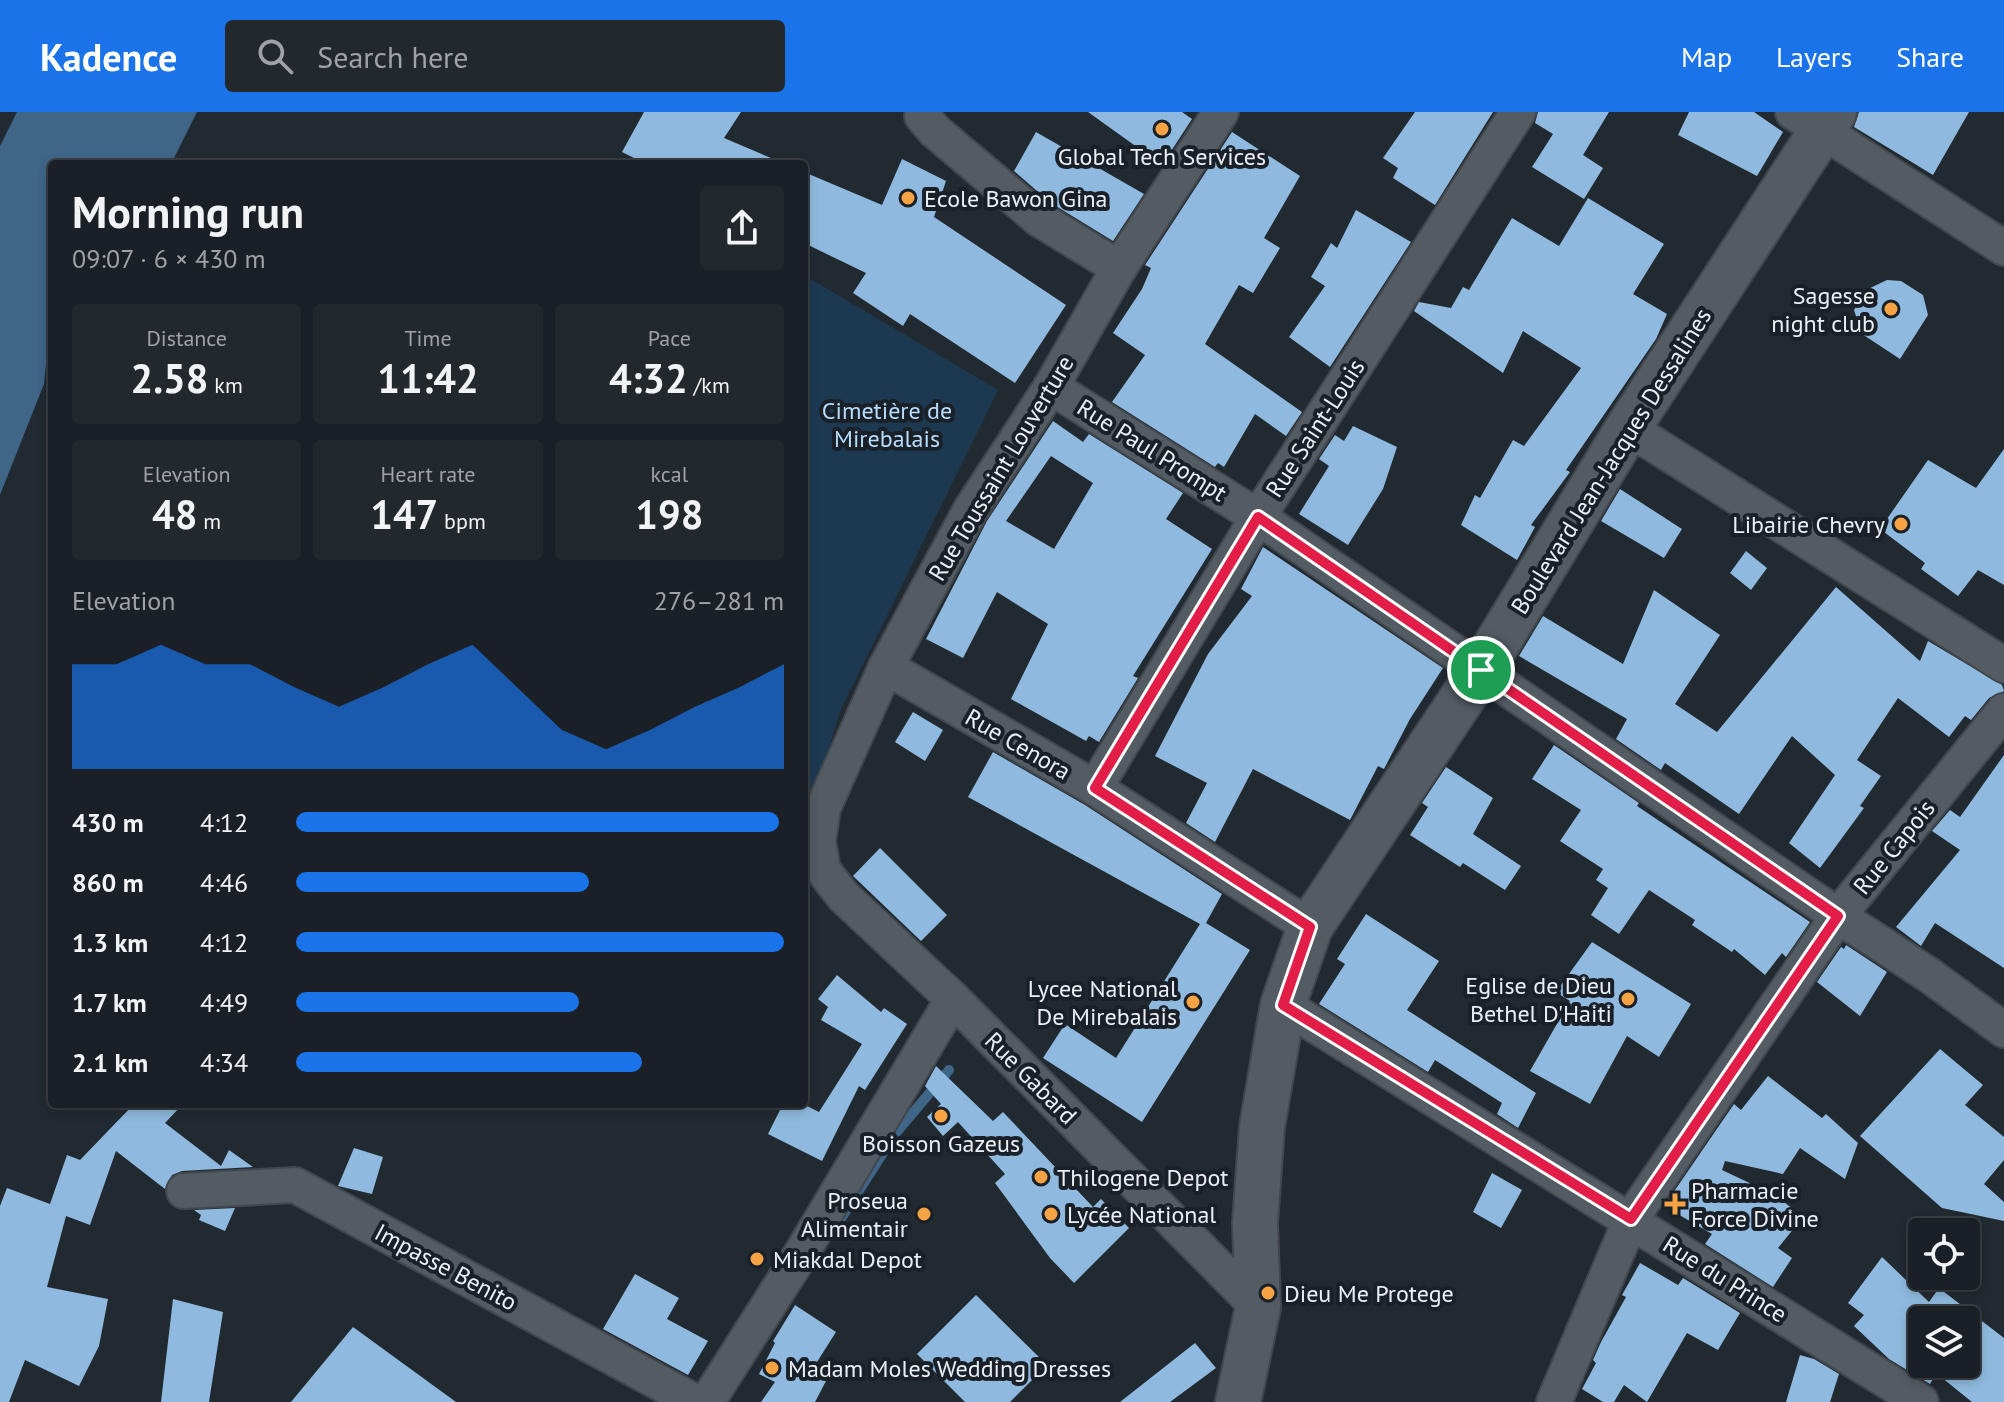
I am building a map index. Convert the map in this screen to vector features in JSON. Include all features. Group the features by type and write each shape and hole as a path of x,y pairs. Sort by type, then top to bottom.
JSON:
{"main road":[{"name":"Boulevard Jean-Jacques Dessalines","path":"1238,1402 1258,1307 1255,1223 1262,1127 1283,1005 1310,927 1481,670 1816,119"}],"street":[{"name":"Rue Toussaint Louverture","path":"818,841 823,808 886,667 970,511 1051,387 1119,268 1221,112"},
{"name":"Rue Saint-Louis","path":"1095,788 1258,517 1518,112"},
{"path":"923,114 935,131 1039,219 1119,268"},
{"path":"1816,119 2004,248"},
{"name":"Rue Paul Prompt","path":"1051,387 1258,517 1838,916 1929,975 2004,1030"},
{"path":"1628,428 2004,665"},
{"name":"Rue Cenora","path":"886,667 1095,788 1310,927"},
{"name":"Rue Capois","path":"1554,1402 1631,1219 1838,916 2004,711"},
{"name":"Rue Gabard","path":"818,841 823,870 843,896 953,999 1258,1307"},
{"path":"707,1402 801,1254 953,999"},
{"name":"Rue du Prince","path":"1283,1005 1921,1402"},
{"name":"Impasse Benito","path":"184,1191 295,1185 695,1402"}],"green space":[{"name":"Cimetière de Mirebalais","path":"808,277 998,390 841,709 808,816"}],"shaded area":[{"path":"17,112 197,112 173,160 48,160 48,345 44,384 0,495 0,146"}],"building":[{"path":"644,112 741,112 724,138 776,160 638,160 622,152"},
{"path":"1088,112 1182,112 1192,119 1162,165"},
{"path":"1415,112 1493,112 1435,205 1393,178 1398,168 1383,158"},
{"path":"1538,112 1609,112 1583,155 1603,168 1584,199 1532,167 1553,134 1535,123"},
{"path":"1689,112 1754,112 1783,132 1757,176 1678,135"},
{"path":"1859,112 1969,112 1933,175 1854,127"},
{"path":"1036,132 1144,194 1113,241 1051,203 1014,171"},
{"path":"1232,132 1300,176 1264,238 1280,248 1253,293 1239,285 1205,344 1302,412 1286,436 1255,414 1224,467 1218,463 1215,467 1112,402 1145,355 1113,333 1142,289 1151,268 1145,265"},
{"path":"902,159 946,181 934,217 1066,305 1015,383 910,314 903,326 853,293 866,273 808,245 808,174 882,205"},
{"path":"1588,198 1664,244 1633,294 1667,314 1656,339 1566,470 1570,472 1531,525 1535,527 1517,560 1461,525 1475,495 1480,498 1513,440 1524,446 1581,368 1523,331 1503,373 1414,311 1419,302 1451,308 1463,287 1469,290 1512,218 1559,246"},
{"path":"1356,210 1411,242 1330,367 1289,337 1325,286 1311,277 1331,243 1337,248"},
{"path":"1887,280 1901,281 1923,295 1928,315 1900,359 1862,334 1854,310 1866,290"},
{"path":"1053,421 1083,442 1089,434 1183,493 1166,519 1212,549 1133,676 1138,678 1099,742 1089,736 1086,741 1011,699 1048,624 997,592 963,658 926,639 987,521","holes":["1051,456 1093,483 1054,549 1006,521"]},
{"path":"1353,426 1397,447 1383,489 1348,545 1299,514 1329,466 1319,459 1335,435 1344,441"},
{"path":"2004,449 2004,585 1978,570 1958,596 1921,569 1925,563 1880,529 1928,460 1976,488"},
{"path":"1620,489 1682,529 1664,558 1601,521"},
{"path":"1263,547 1443,668 1410,719 1384,769 1378,766 1350,820 1253,769 1215,842 1186,823 1207,783 1155,756 1208,654 1252,596 1241,589"},
{"path":"1746,551 1767,568 1751,590 1730,573"},
{"path":"1836,587 1920,661 1928,641 2002,685 2004,691 1989,698 1971,720 1965,716 1949,737 1898,698 1857,760 1881,776 1860,806 1864,808 1820,868 1789,843 1835,775 1792,736 1739,814 1665,763 1661,770 1616,739 1627,719 1519,656 1543,616 1623,664 1654,590 1720,635 1675,704 1717,732"},
{"path":"913,712 943,730 925,761 895,742"},
{"path":"1554,745 1639,803 1637,806 1810,922 1786,957 1782,953 1765,975 1734,949 1732,952 1692,925 1695,920 1649,890 1619,934 1591,915 1608,888 1596,880 1603,869 1560,841 1581,810 1532,779"},
{"path":"993,752 1085,805 1222,894 1206,923 1250,950 1142,1122 1043,1058 1065,1024 1116,1058 1200,924 968,797"},
{"path":"2004,755 2004,968 1935,923 1921,946 1896,927 1960,850 1932,831 1950,810 1960,817"},
{"path":"1446,767 1493,798 1473,834 1521,866 1505,890 1463,863 1460,867 1410,835 1428,807 1422,803"},
{"path":"880,848 947,915 921,941 853,876"},
{"path":"1366,914 1439,961 1407,1010 1536,1093 1518,1128 1497,1114 1502,1103 1435,1060 1428,1072 1319,1004 1345,964 1337,959"},
{"path":"1592,942 1691,1004 1659,1057 1627,1036 1590,1104 1530,1071 1570,1001 1556,992"},
{"path":"1846,945 1887,972 1860,1016 1817,982 1841,947 1844,949"},
{"path":"837,975 881,1012 884,1008 907,1024 865,1090 859,1086 822,1161 768,1134 781,1108 808,1106 819,1112 862,1044 821,1020 828,1007 818,999"},
{"path":"1940,1049 1983,1085 1965,1105 2004,1137 2004,1160 1984,1184 2004,1202 2004,1221 1942,1208 1860,1136"},
{"path":"936,1066 993,1121 1003,1112 1093,1207 1101,1199 1129,1228 1074,1283 1050,1258 995,1183 1005,1174 958,1122 943,1136 927,1117 941,1104 925,1086"},
{"path":"1768,1076 1822,1118 1826,1114 1858,1143 1845,1179 1800,1148 1783,1174 1725,1161 1722,1170 1775,1195 1803,1217 1778,1248 1792,1258 1773,1287 1705,1244 1712,1234 1664,1206 1734,1104 1741,1110"},
{"path":"130,1108 179,1108 165,1123 221,1166 229,1150 253,1167 182,1171 172,1175 165,1189 116,1151 90,1225 66,1216 47,1287 108,1299 99,1346 79,1386 25,1360 9,1402 0,1402 0,1206 7,1188 50,1204 67,1155 80,1160"},
{"path":"354,1148 383,1157 372,1194 338,1186"},
{"path":"1492,1173 1522,1190 1501,1228 1473,1212"},
{"path":"235,1208 225,1231 199,1220 201,1215 194,1210"},
{"path":"1882,1257 1908,1282 1908,1290 1916,1290 1929,1302 1938,1290 1942,1290 1962,1306 1908,1306 1908,1371 1889,1359 1854,1326 1864,1315 1848,1303"},
{"path":"1640,1263 1678,1285 1683,1278 1740,1313 1718,1350 1687,1333 1647,1402 1624,1385 1614,1402 1603,1402 1582,1389 1596,1363 1593,1360 1601,1342 1626,1297 1622,1295"},
{"path":"635,1274 679,1298 667,1319 708,1341 688,1375 603,1329"},
{"path":"976,1295 1047,1365 1010,1402 965,1402 917,1354"},
{"path":"173,1299 223,1312 209,1402 161,1402"},
{"path":"795,1305 836,1332 810,1373 826,1381 815,1402 761,1402 775,1382 759,1374 775,1343 773,1341"},
{"path":"1980,1320 2004,1338 2004,1402 1972,1402 1942,1378 1980,1378"},
{"path":"353,1327 456,1402 291,1402"},
{"path":"1195,1343 1216,1368 1170,1402 1120,1402"},
{"path":"1800,1355 1814,1359 1839,1374 1830,1402 1786,1402"}],"waterway":[{"path":"842,1217 895,1134 949,1070"}],"place":[{"name":"Global Tech Services","path":"1162,129"},
{"name":"Ecole Bawon Gina","path":"908,198"},
{"name":"Sagesse night club","path":"1891,309"},
{"name":"Libairie Chevry","path":"1901,524"},
{"name":"Eglise de Dieu Bethel D'Haiti","path":"1628,999"},
{"name":"Lycee National De Mirebalais","path":"1193,1002"},
{"name":"Boisson Gazeus","path":"941,1116"},
{"name":"Thilogene Depot","path":"1041,1177"},
{"name":"Pharmacie Force Divine","path":"1675,1204"},
{"name":"Proseua Alimentair","path":"924,1214"},
{"name":"Lycée National","path":"1051,1214"},
{"name":"Miakdal Depot","path":"757,1259"},
{"name":"Dieu Me Protege","path":"1268,1293"},
{"name":"Madam Moles Wedding Dresses","path":"772,1368"}],"route":[{"path":"1258,517 1481,670 1838,916 1631,1219 1283,1005 1310,927 1095,788 1258,517"}]}
